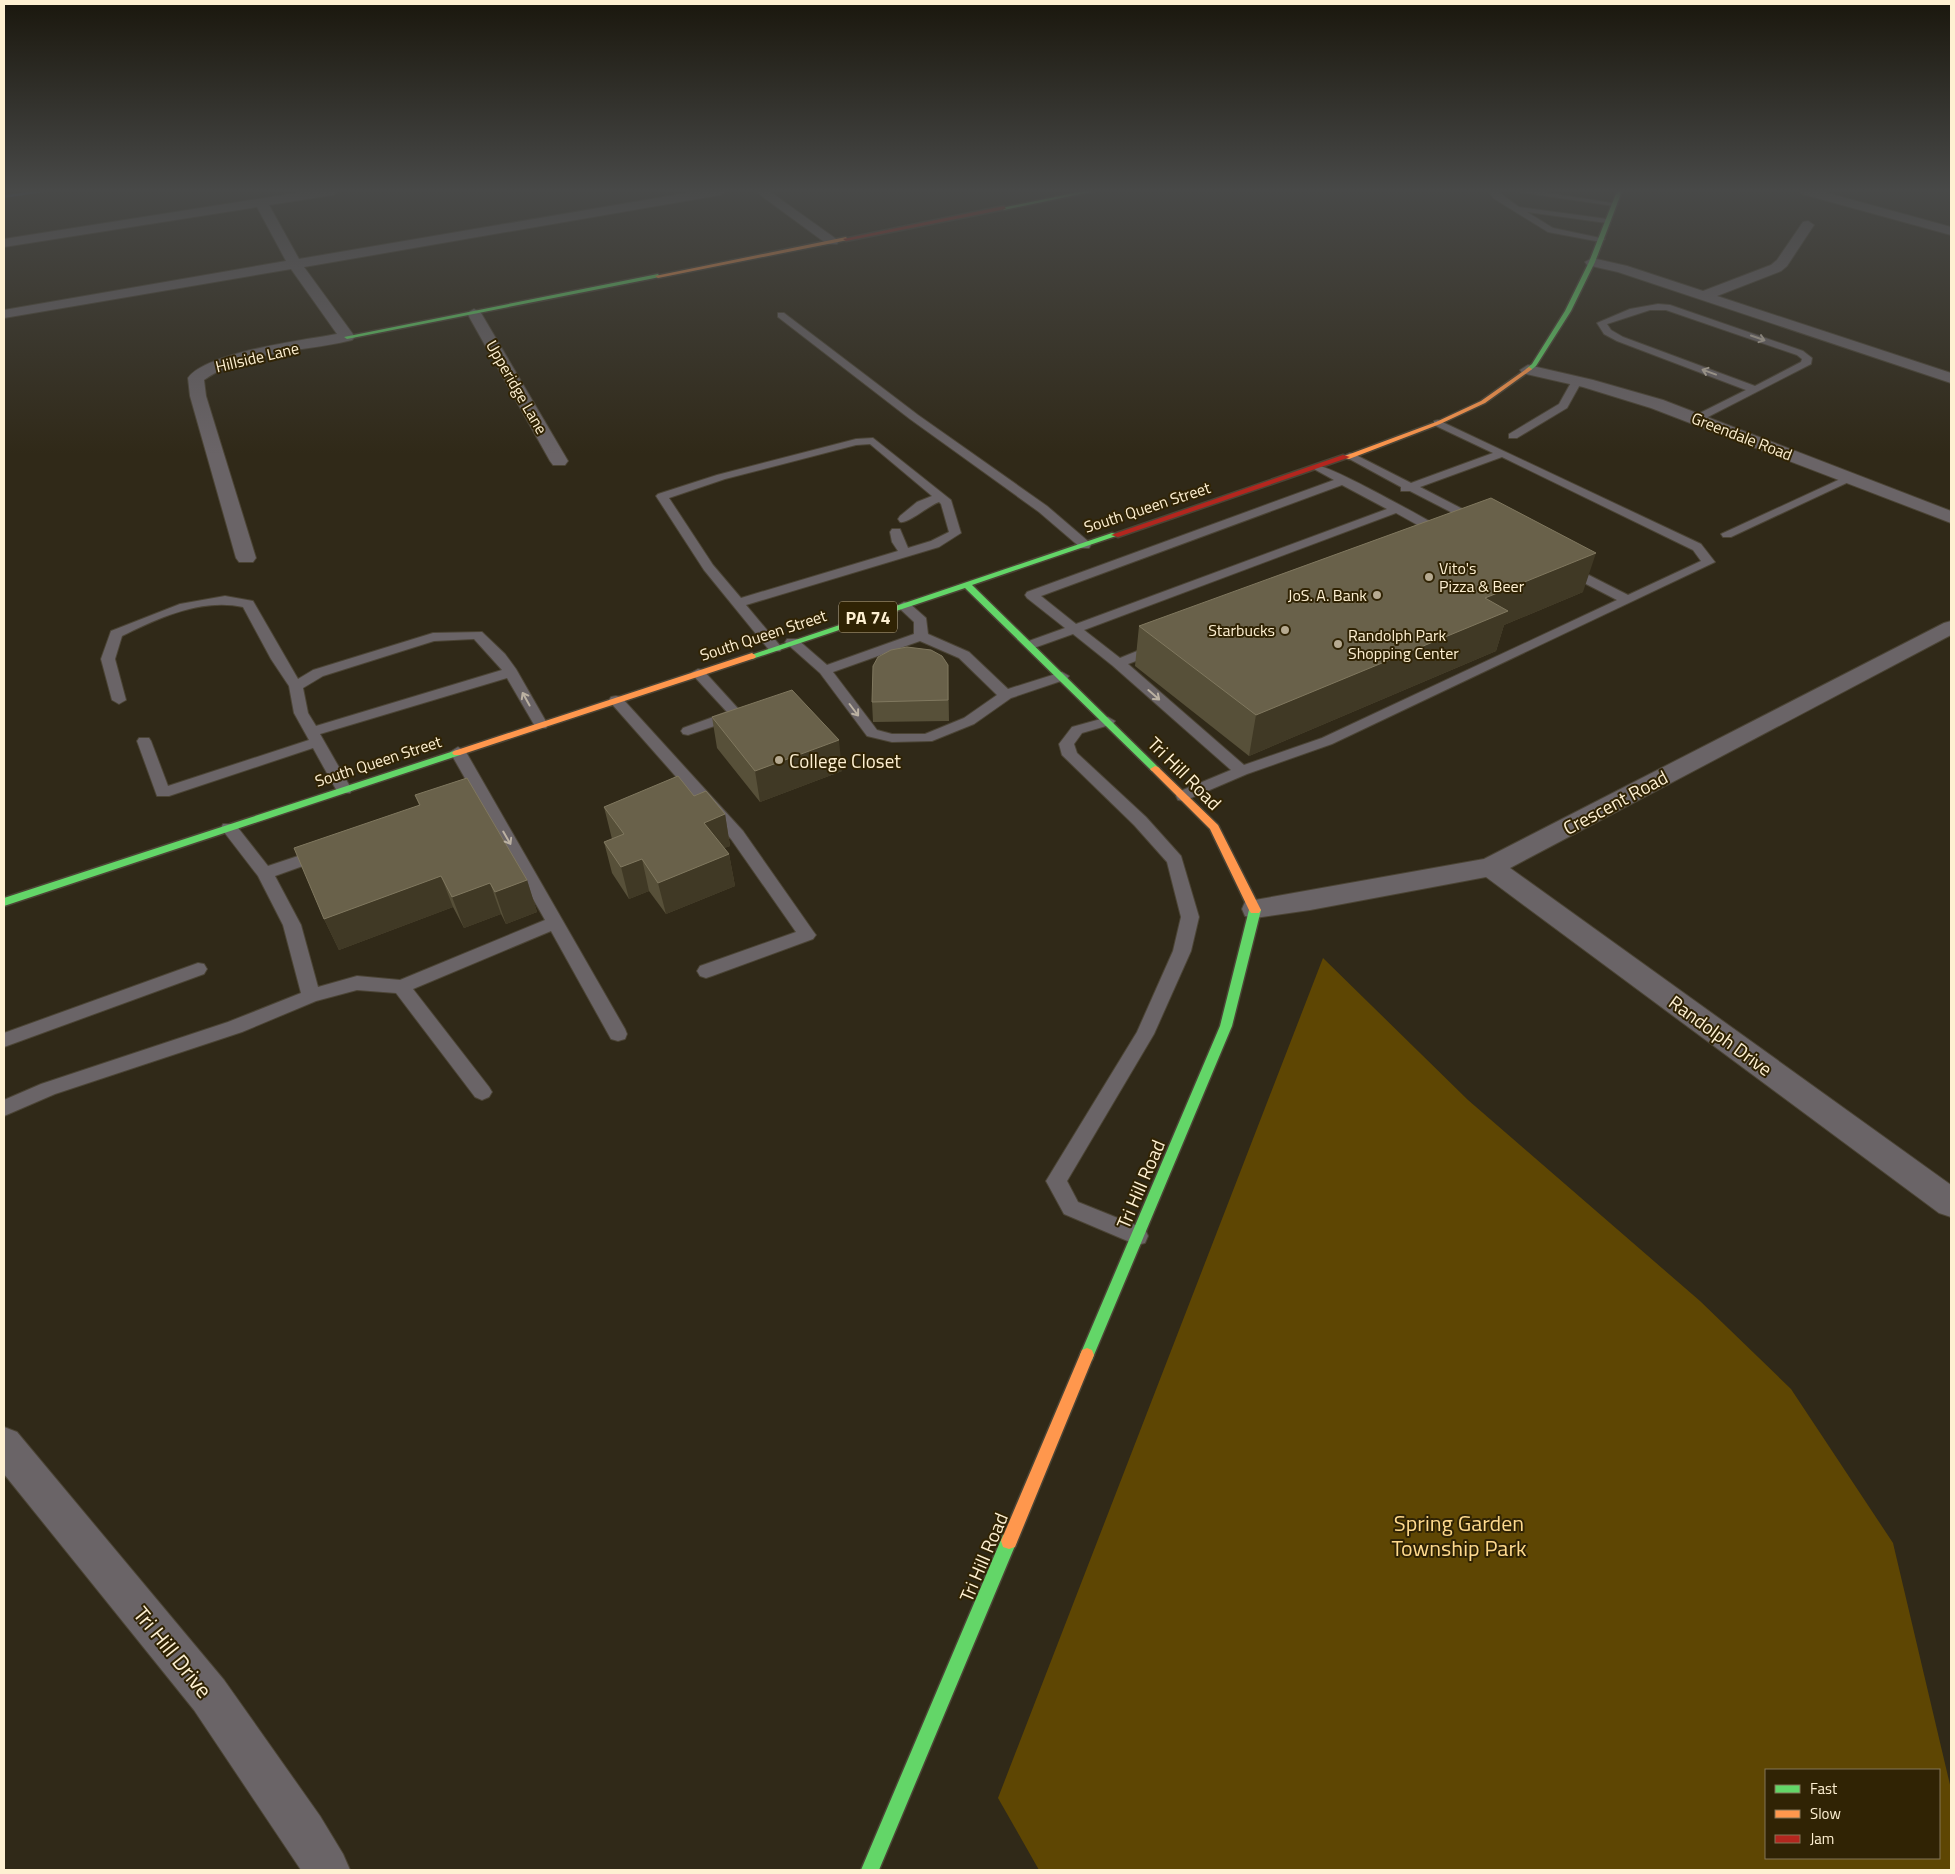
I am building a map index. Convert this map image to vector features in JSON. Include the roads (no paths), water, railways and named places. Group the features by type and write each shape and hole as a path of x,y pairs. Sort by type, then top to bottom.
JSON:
{"main road":[{"path":"348,338 646,278"},
{"name":"South Queen Street","path":"4,902 967,585 1350,456 1438,423 1484,402 1534,365 1568,311 1584,278"},
{"name":"Tri Hill Road","path":"870,1870 1226,1026 1255,909 1214,827 1031,645 967,585"}],"street":[{"path":"4,314 206,278"},
{"path":"305,278 348,338"},
{"path":"1646,278 1951,378"},
{"path":"1704,296 1749,278"},
{"name":"Upperidge Lane","path":"474,313 559,461"},
{"name":"Hillside Lane","path":"246,558 198,396 196,378 204,371 229,360 348,338"},
{"name":"Greendale Road","path":"1528,370 1630,395 1951,517"},
{"name":"Crescent Road","path":"1255,909 1310,901 1491,867 1951,627"},
{"name":"Randolph Drive","path":"1491,867 1951,1202"},
{"name":"Tri Hill Drive","path":"4,1445 209,1695 304,1832 326,1870"}],"lane":[{"path":"1696,419 1806,364 1807,358 1800,353 1667,307 1652,305 1602,322 1607,332 1620,339 1754,389"},
{"path":"780,315 914,417 1043,509 1086,545"},
{"path":"1513,436 1562,406 1577,381"},
{"path":"1184,796 1242,771 1327,741 1709,562 1697,547 1438,423"},
{"path":"738,603 935,544 955,533 947,503 873,440 856,442 721,477 662,496 708,567 775,648"},
{"path":"1378,499 1504,453"},
{"path":"1350,456 1488,528"},
{"path":"1318,467 1446,535 1428,542"},
{"path":"1727,534 1849,478"},
{"path":"1242,771 1118,663 1032,595 1344,480"},
{"path":"904,519 921,505 940,497"},
{"path":"1031,645 1397,509"},
{"path":"896,532 898,542 905,553"},
{"path":"1558,564 1627,600"},
{"path":"119,700 108,659 116,634 145,620 201,603 224,600 248,604 278,659 296,686 301,713 344,790"},
{"path":"904,606 921,621 920,636"},
{"path":"296,686 318,673 433,637 477,635 500,657 512,672 541,725"},
{"path":"825,670 920,636 964,655 1006,695"},
{"path":"792,642 825,670 872,733 892,738 927,738 969,721 1006,695 1062,676"},
{"path":"1118,663 1172,642"},
{"path":"144,741 163,793 315,737 512,672"},
{"path":"698,673 736,714"},
{"path":"616,700 737,835 807,935 706,971"},
{"path":"688,730 754,708"},
{"path":"1108,721 1077,730 1066,744 1070,755 1140,821 1175,860 1190,917 1182,951 1146,1034 1056,1181 1071,1208 1137,1236"},
{"path":"458,752 618,1034"},
{"path":"437,812 483,796"},
{"path":"229,828 265,873 292,926 311,996"},
{"path":"265,873 338,847"},
{"path":"4,1108 48,1089 235,1027 311,996 357,983 401,987 555,923"},
{"path":"4,1040 198,969"},
{"path":"401,987 482,1092"}],"place":[{"name":"Vito's Pizza & Beer","path":"1429,577"},
{"name":"JoS. A. Bank","path":"1377,595"},
{"name":"Starbucks","path":"1285,630"},
{"name":"Randolph Park Shopping Center","path":"1338,644"},
{"name":"College Closet","path":"779,760"}],"park label":[{"name":"Spring Garden Township Park","path":"1459,1536"}]}
